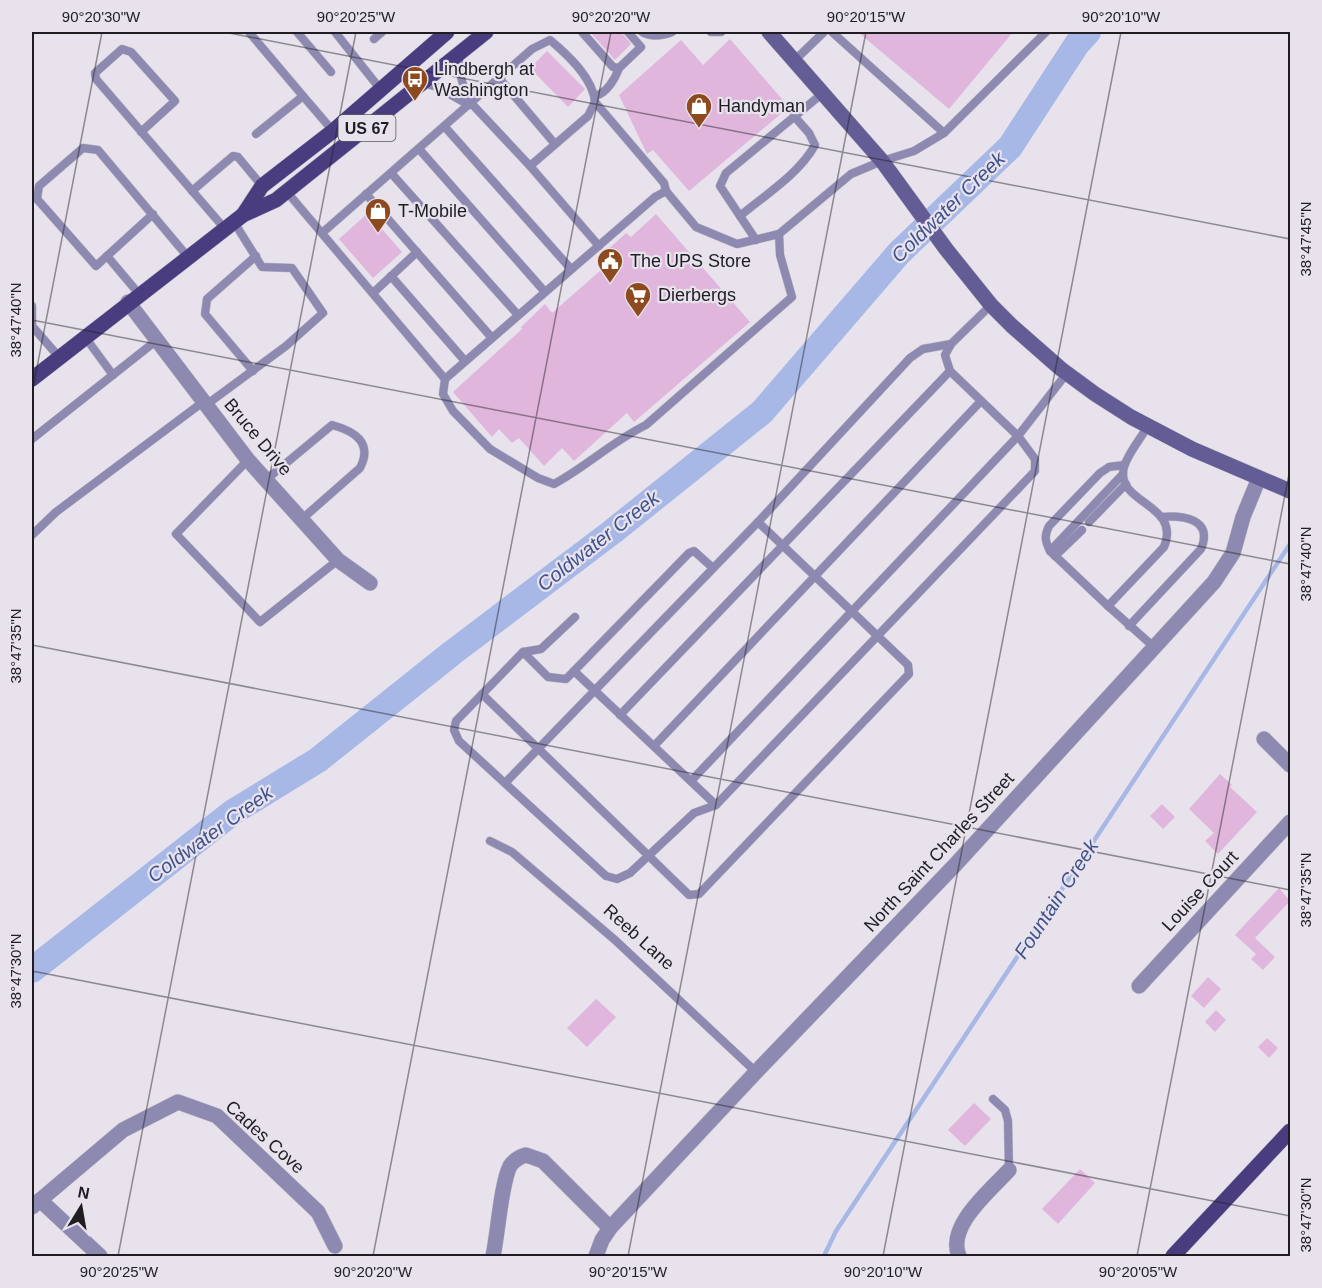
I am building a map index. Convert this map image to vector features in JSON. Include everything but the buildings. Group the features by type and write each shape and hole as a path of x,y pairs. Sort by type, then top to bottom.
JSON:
{"main road":[{"name":"US 67","path":"234,222 262,186 333,131 447,32"},
{"name":"US 67","path":"32,379 234,222 276,201 486,32"},
{"path":"769,32 882,161 946,249 991,305 1012,326 1067,373 1104,400 1192,449 1290,491"},
{"path":"1173,1257 1290,1131"}],"street":[{"name":"Bruce Drive","path":"134,298 157,340 248,460 338,560 370,584"},
{"name":"North Saint Charles Street","path":"596,1257 602,1240 610,1228 955,865 1214,582 1233,553 1243,517 1259,478"},
{"path":"1264,739 1290,765"},
{"name":"Louise Court","path":"1139,986 1290,822"},
{"name":"Cades Cove","path":"36,1204 123,1130 178,1102 217,1116 318,1212 335,1246"},
{"path":"493,1257 510,1165 517,1158 526,1155 543,1161 610,1228"},
{"path":"959,1257 957,1252 958,1231 970,1211 1010,1170"},
{"path":"36,1204 99,1257"}],"lane":[{"path":"249,32 333,131"},
{"path":"297,32 332,72"},
{"path":"335,32 381,90"},
{"path":"374,39 382,32"},
{"path":"582,32 613,67 619,68"},
{"path":"595,99 612,82 619,68 641,47 628,32"},
{"path":"642,32 655,36 672,32"},
{"path":"711,32 721,32"},
{"path":"795,60 824,32"},
{"path":"832,32 944,133"},
{"path":"595,99 664,183 666,191 696,227 737,244 779,234 851,174 914,151 944,133 1046,32"},
{"path":"322,233 532,49 550,40 564,51 594,90 595,99 588,116 530,166"},
{"path":"32,536 56,512 280,351 323,313 292,268 262,267 234,222 192,191 141,132 96,79 95,73 122,49 131,52 175,101 141,132"},
{"path":"459,54 460,74 470,104"},
{"path":"500,79 555,144"},
{"path":"423,83 437,87 470,104 530,166 598,246"},
{"path":"756,240 720,186 726,173 823,93"},
{"path":"256,135 303,96"},
{"path":"740,216 809,156 814,145 809,133 794,116"},
{"path":"445,127 572,269"},
{"path":"153,214 96,266 37,199 39,186 83,148 98,150 153,214 188,256"},
{"path":"418,149 545,292"},
{"path":"192,191 233,156 238,157 262,186"},
{"path":"391,173 518,315"},
{"path":"666,191 655,197 445,379 443,394 453,411 490,449 538,478 554,484 573,474 624,435 646,424 792,297 780,255 779,234"},
{"path":"287,192 445,379"},
{"path":"366,194 492,338"},
{"path":"373,293 417,252"},
{"path":"107,256 134,298"},
{"path":"253,371 205,314 207,299 256,256"},
{"path":"391,276 465,361"},
{"path":"575,617 541,649 523,652 456,721 454,730 459,741 606,876 617,879 630,873 694,813 716,805 1035,471 1035,459 1018,436 950,371 945,355 951,344 991,305"},
{"path":"32,306 32,326 59,357"},
{"path":"85,337 112,375"},
{"path":"32,438 157,340"},
{"path":"505,783 758,522 910,357 923,349 951,344"},
{"path":"620,715 950,371"},
{"path":"691,781 1018,436 1067,373"},
{"path":"654,746 981,401"},
{"path":"267,479 332,425 349,430 357,436 364,448 365,458 360,468 302,519"},
{"path":"1108,606 1164,547 1168,537 1168,526 1135,495 1126,484 1123,474 1124,465 1148,426"},
{"path":"248,460 176,534 260,622 338,560"},
{"path":"1124,465 1109,467 1100,473 1049,526 1045,534 1045,542 1052,553 1154,647"},
{"path":"1052,553 1123,474"},
{"path":"1089,522 1126,484"},
{"path":"1130,626 1201,549 1205,540 1204,530 1197,522 1186,518 1161,517"},
{"path":"482,694 689,895 699,894 909,674 908,665 758,522"},
{"path":"1052,553 1082,530"},
{"path":"523,652 548,677 566,679 689,553 694,551 713,568"},
{"path":"574,671 716,805"},
{"name":"Reeb Lane","path":"489,841 512,852 615,940 756,1072"},
{"path":"993,1099 1005,1110 1008,1121 1010,1170"}],"waterway":[{"name":"Coldwater Creek","path":"32,970 233,812 318,760 452,653 612,532 762,412 899,253 1010,147 1077,44 1088,32"},
{"name":"Fountain Creek","path":"824,1256 836,1231 1290,544"}],"place":[{"name":"Lindbergh at Washington","path":"415,102"},
{"name":"Handyman","path":"699,129"},
{"name":"T-Mobile","path":"378,234"},
{"name":"The UPS Store","path":"610,284"},
{"name":"Dierbergs","path":"638,318"}]}
